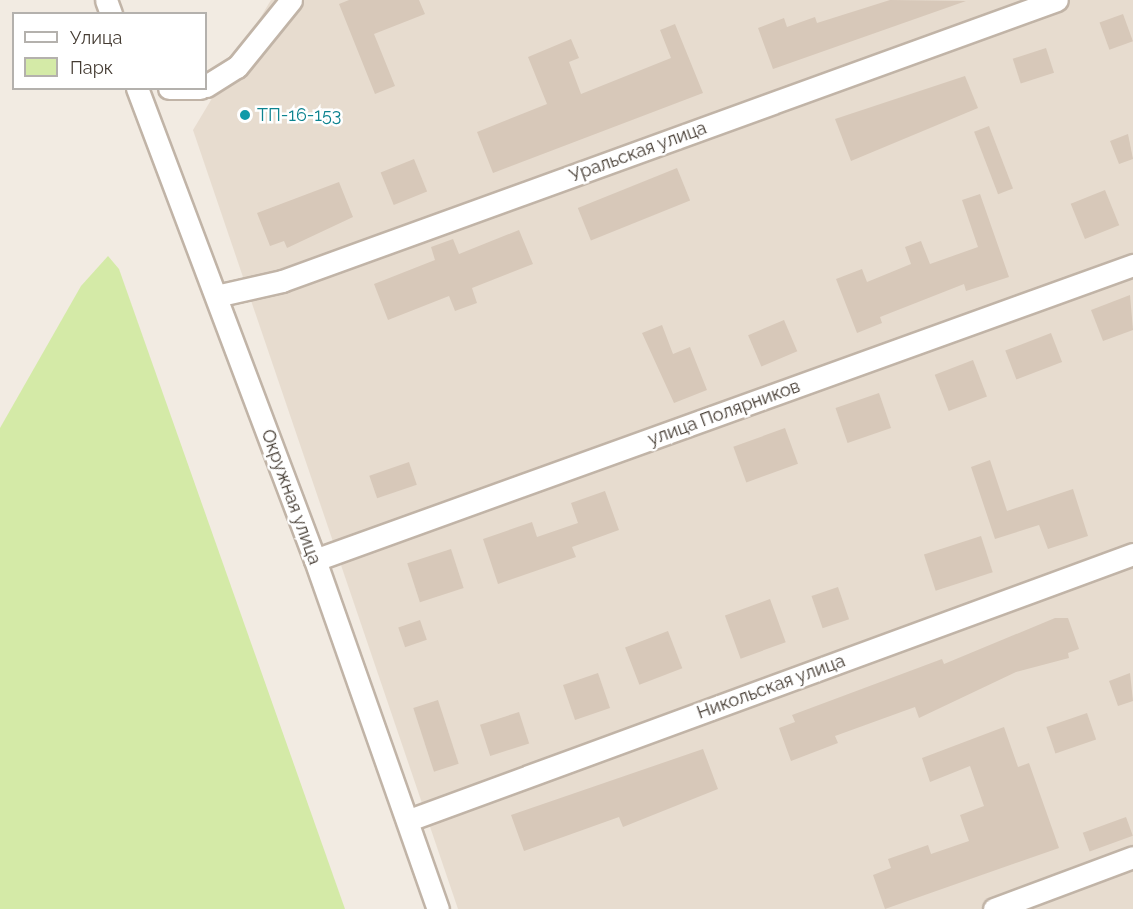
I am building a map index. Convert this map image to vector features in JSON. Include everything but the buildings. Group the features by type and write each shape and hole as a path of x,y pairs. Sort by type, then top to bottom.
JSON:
{"street":[{"path":"207,85 237,67 291,0"},
{"name":"Уральская улица","path":"216,296 282,281 1057,0"},
{"name":"Окружная улица","path":"138,90 315,561 409,820 438,909"},
{"name":"улица Полярников","path":"315,561 1133,265"},
{"name":"Никольская улица","path":"409,820 1133,554"},
{"path":"994,909 1133,857"}],"shaded area":[{"path":"271,0 1133,0 1133,909 458,909 193,130"}],"green space":[{"path":"108,256 119,269 345,909 0,909 0,428 81,286"}],"place":[{"name":"ТП-16-153","path":"245,115"}]}
